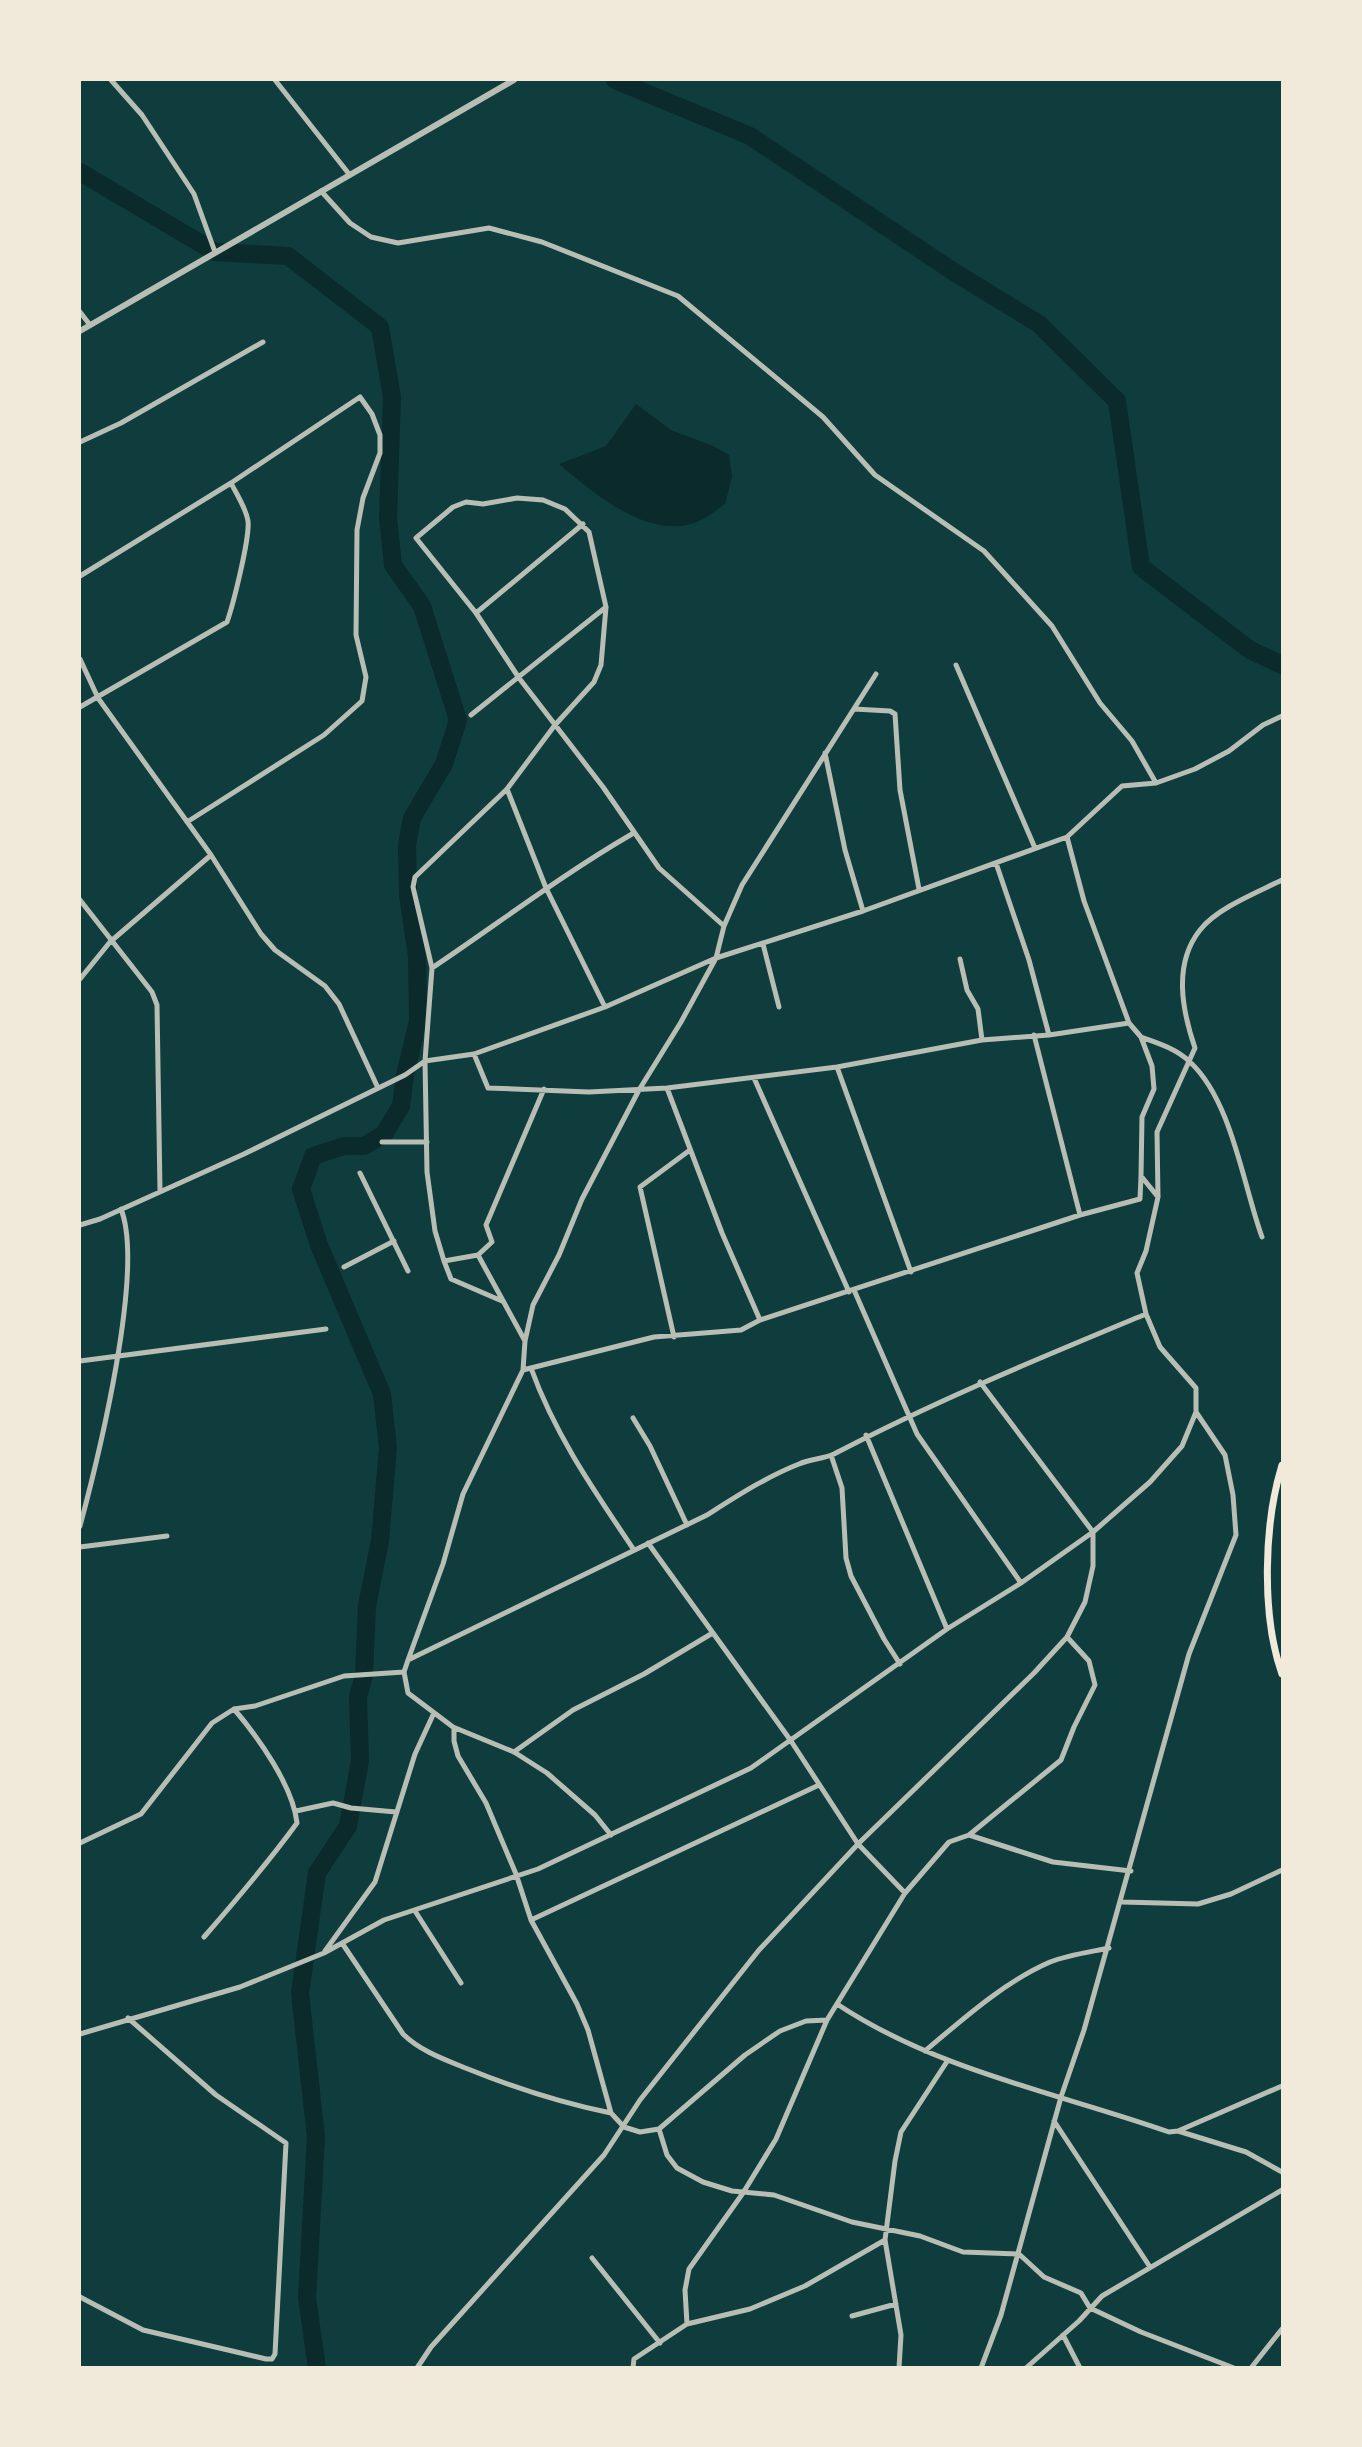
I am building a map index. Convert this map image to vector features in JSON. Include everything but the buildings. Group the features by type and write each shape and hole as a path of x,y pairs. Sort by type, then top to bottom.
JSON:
{"main road":[{"path":"1282,1464 1273,1494 1269,1575 1273,1632 1282,1674"}],"street":[{"path":"111,80 142,115 194,194 215,252"},
{"path":"275,80 349,174"},
{"path":"80,331 514,80"},
{"path":"321,191 350,223 371,237 398,243 489,228 542,242 678,296 823,417 875,475 984,551 1052,627 1100,703 1132,741 1156,783"},
{"path":"80,312 90,325"},
{"path":"80,442 121,423 263,342"},
{"path":"80,576 231,483 360,397 372,414 380,435 380,453 363,498 357,530 356,635 366,677 362,701 324,735 187,822"},
{"path":"80,707 227,622 233,604 249,524 245,510 231,483"},
{"path":"503,1302 451,1279 444,1261 429,1200 425,1061 432,968 413,887 415,878 507,789 555,725 594,682 601,665 606,607 592,540 582,524 565,509 543,500 517,498 483,504 466,502 453,507 416,538 476,613 519,678 555,725 603,788 632,834 659,868 724,926"},
{"path":"476,613 582,524"},
{"path":"471,715 606,607"},
{"path":"80,659 98,698 211,855 267,942 325,986 339,1004 378,1088"},
{"path":"956,665 1035,848"},
{"path":"611,1835 595,1815 572,1794 514,1752 454,1728 434,1715 408,1693 404,1672 443,1564 463,1494 523,1370 525,1341 533,1305 559,1255 582,1199 639,1090 681,1022 716,958 724,926 742,885 876,674"},
{"path":"854,709 890,711 895,714 900,790 919,889"},
{"path":"80,1225 244,1154 405,1076 425,1061 474,1054 605,1007 716,958 862,911 1067,837 1122,786 1156,783 1195,769 1229,751 1263,725 1282,716"},
{"path":"825,753 845,850 862,911"},
{"path":"507,789 546,888 605,1007"},
{"path":"432,968 503,922 546,888 632,834"},
{"path":"523,1370 654,1337 741,1330 760,1320 1080,1215 1140,1199 1142,1117 1154,1089 1152,1066 1141,1036 1129,1023 1084,901 1067,837"},
{"path":"80,979 110,942 211,855"},
{"path":"996,863 1029,960 1049,1035"},
{"path":"80,2034 128,2018 240,1987 324,1953 384,1920 516,1874 538,1869 751,1768 947,1629 1021,1583 1093,1532 1167,1464 1182,1446 1196,1412 1196,1388 1160,1347 1146,1314 1137,1273 1146,1251 1158,1197 1157,1132 1195,1048 1186,1023 1182,968 1200,929 1236,902 1282,880"},
{"path":"80,900 110,942 152,992 157,1005 160,1191"},
{"path":"763,944 779,1007"},
{"path":"960,959 967,990 978,1009 982,1040"},
{"path":"474,1054 488,1088 529,1092 544,1089 589,1092 639,1090 837,1067 982,1040 1049,1035 1129,1023"},
{"path":"1034,1035 1080,1215"},
{"path":"1141,1036 1166,1046 1189,1061 1203,1077 1226,1121 1262,1237"},
{"path":"837,1067 911,1272"},
{"path":"754,1078 917,1434 1021,1583"},
{"path":"667,1088 760,1320"},
{"path":"444,1261 478,1255 492,1242 486,1225 544,1089"},
{"path":"382,1142 427,1142"},
{"path":"674,1337 640,1187 690,1150"},
{"path":"360,1173 408,1271"},
{"path":"1141,1176 1158,1197"},
{"path":"80,1526 94,1478 126,1297 128,1233 121,1209"},
{"path":"344,1267 394,1241"},
{"path":"478,1255 525,1341"},
{"path":"408,1660 687,1526 750,1487 800,1463 831,1455 866,1435 980,1382 1146,1314"},
{"path":"80,1361 116,1354 326,1329"},
{"path":"531,1368 542,1400 560,1435 634,1550"},
{"path":"417,2367 431,2347 604,2155 640,2100 759,1950 858,1844 1034,1673 1067,1637 1085,1602 1093,1566 1093,1532 980,1382"},
{"path":"981,2367 1001,2315 1019,2254 1060,2097 1084,2030 1122,1902 1190,1654 1236,1535 1233,1495 1224,1455 1196,1412"},
{"path":"633,1418 650,1446 687,1526"},
{"path":"866,1435 947,1629"},
{"path":"831,1455 842,1488 846,1558 851,1576 884,1640 900,1664"},
{"path":"80,1547 167,1536"},
{"path":"648,1543 711,1634 791,1741 858,1844 905,1893"},
{"path":"514,1752 573,1710 644,1674 711,1634"},
{"path":"687,2324 686,2290 689,2269 743,2193 776,2139 827,2020 905,1893 942,1847 969,1835 1061,1760 1095,1685 1089,1661 1067,1637"},
{"path":"80,1843 141,1814 212,1723 234,1709 255,1706 344,1676 404,1672"},
{"path":"204,1936 257,1878 263,1865 277,1851 297,1823 296,1811 252,1730 234,1709"},
{"path":"324,1953 375,1882 416,1754 434,1715"},
{"path":"454,1728 454,1741 458,1756 486,1803 516,1874 531,1920 588,2030 611,2113 624,2127 640,2133 659,2129 745,2055 780,2031 806,2021 827,2020"},
{"path":"531,1920 819,1785"},
{"path":"296,1811 333,1803 351,1808 396,1812"},
{"path":"969,1835 1053,1862 1131,1871"},
{"path":"1122,1902 1198,1904 1231,1894 1282,1871"},
{"path":"415,1911 460,1983"},
{"path":"342,1943 403,2034 412,2043 450,2062 518,2089 568,2105 611,2113"},
{"path":"925,2051 988,2001 1051,1962 1108,1948"},
{"path":"837,2004 872,2028 948,2060 1169,2132 1178,2131 1282,2086"},
{"path":"80,2297 143,2330 266,2360 275,2354 286,2143 216,2095 128,2018"},
{"path":"899,2367 901,2335 885,2240 901,2132 948,2060"},
{"path":"1054,2121 1149,2267"},
{"path":"659,2129 667,2155 677,2168 703,2182 743,2193 774,2195 852,2222 920,2236 963,2252 1019,2254 1044,2277 1081,2293 1090,2308 1141,2332 1234,2367"},
{"path":"1178,2131 1246,2152 1282,2172"},
{"path":"1026,2367 1063,2335 1102,2296 1282,2190"},
{"path":"633,2367 634,2359 687,2324 750,2309 805,2286 885,2240"},
{"path":"592,2258 660,2343"},
{"path":"852,2316 896,2304"},
{"path":"1251,2367 1282,2329"},
{"path":"1063,2335 1080,2367"}],"water":[{"path":"636,404 671,430 713,446 729,455 732,477 725,504 697,522 679,526 660,525 641,520 623,511 588,488 559,464 606,446"}],"waterway":[{"path":"615,80 750,136 954,272 1039,324 1117,401 1141,567 1250,650 1282,665"},
{"path":"80,172 215,252 288,256 380,327 392,397 388,518 393,565 422,606 458,720 444,764 412,818 407,845 408,895 417,956 418,1021 405,1075 401,1106 384,1134 364,1146 344,1146 313,1156 301,1189 319,1245 382,1394 388,1448 380,1541 367,1606 364,1675 358,1697 360,1761 348,1826 317,1873 300,1993 316,2137 307,2298 317,2368"}]}
